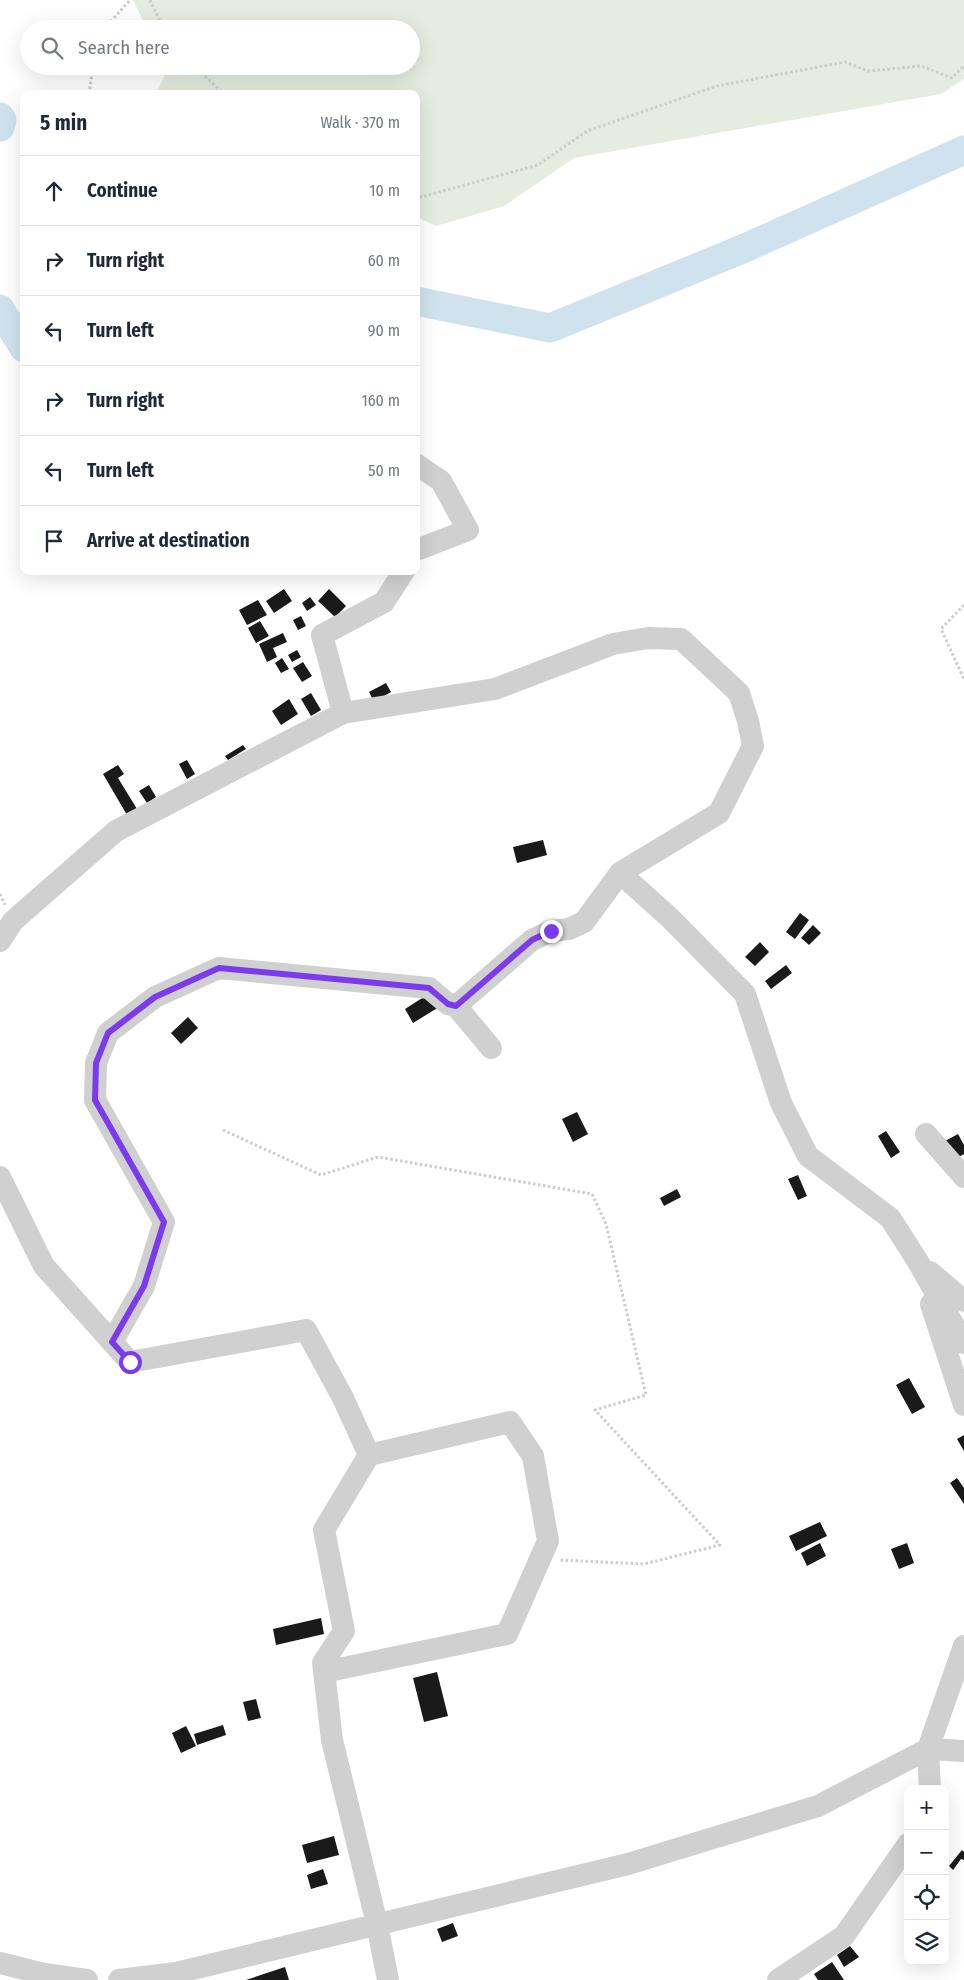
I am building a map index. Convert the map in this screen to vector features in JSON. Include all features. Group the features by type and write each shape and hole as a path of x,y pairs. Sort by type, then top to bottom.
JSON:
{"street":[{"path":"420,467 441,481 468,530 420,549"},
{"path":"343,713 322,635 384,602 401,575"},
{"path":"0,941 13,922 116,831 343,713 495,690 613,644 648,638 681,639 739,692 748,721 753,746 719,813 620,873 584,922 569,929 551,931 532,940 456,1006"},
{"path":"620,873 670,918 745,994 781,1103 808,1156 890,1218 917,1260 964,1342"},
{"path":"112,1342 144,1286 164,1222 95,1100 96,1063 108,1033 155,997 219,968 429,988 448,1004 456,1006 491,1048"},
{"path":"926,1134 964,1177"},
{"path":"0,1177 44,1266 130,1362 306,1330 342,1398 369,1455"},
{"path":"917,1260 964,1301"},
{"path":"917,1260 964,1405"},
{"path":"324,1672 507,1634 548,1541 533,1456 510,1422 369,1455 324,1530 344,1631 323,1663 324,1672 332,1740 377,1924 388,1980"},
{"path":"930,1785 928,1749 964,1646"},
{"path":"119,1980 176,1973 628,1864 818,1806 928,1749 964,1751"},
{"path":"778,1980 844,1936 904,1850"},
{"path":"0,1963 44,1974 87,1980"}],"path":[{"path":"112,20 130,0"},
{"path":"150,0 160,20"},
{"path":"420,195 421,197 538,165 587,131 717,86 845,62 868,71 921,66 952,78 964,66"},
{"path":"90,90 92,75"},
{"path":"204,75 220,90"},
{"path":"964,605 941,629 964,679"},
{"path":"223,1130 321,1175 378,1157 592,1194 606,1224 646,1395 595,1410 720,1545 644,1564 540,1559"}],"shaded area":[{"path":"133,0 964,0 964,79 941,94 574,158 504,206 436,226 420,219 420,90 158,90 165,75 420,75 420,20 143,20"}],"building":[{"path":"284,589 292,601 274,613 266,601"},
{"path":"329,589 346,606 335,617 318,601"},
{"path":"310,597 316,605 307,611 302,603"},
{"path":"258,600 267,615 247,625 239,610"},
{"path":"301,616 306,626 298,630 293,620"},
{"path":"260,621 269,636 256,643 248,628"},
{"path":"283,633 287,642 273,648 277,657 267,662 259,644"},
{"path":"297,650 301,657 292,662 288,655"},
{"path":"282,658 289,669 281,673 275,663"},
{"path":"303,662 312,676 302,682 293,668"},
{"path":"386,683 391,692 374,702 369,692"},
{"path":"311,693 321,710 311,716 301,699"},
{"path":"289,699 298,714 281,725 272,711"},
{"path":"243,745 246,749 228,760 225,756"},
{"path":"187,760 195,774 187,779 179,764"},
{"path":"118,765 124,774 118,778 137,809 127,815 103,774"},
{"path":"149,785 156,797 147,803 139,791"},
{"path":"543,840 547,855 517,863 513,847"},
{"path":"800,913 809,920 795,939 786,932"},
{"path":"813,925 821,933 809,945 801,938"},
{"path":"760,942 769,952 755,966 745,957"},
{"path":"786,965 792,973 771,989 765,981"},
{"path":"430,993 439,1007 413,1023 405,1009"},
{"path":"188,1017 198,1028 181,1044 171,1033"},
{"path":"577,1112 588,1134 573,1142 562,1119"},
{"path":"886,1131 900,1152 891,1158 878,1136"},
{"path":"958,1134 964,1145 964,1154 955,1159 945,1141"},
{"path":"798,1175 807,1196 798,1200 788,1179"},
{"path":"677,1189 681,1197 664,1206 660,1198"},
{"path":"909,1378 925,1407 912,1414 896,1385"},
{"path":"964,1435 964,1451 957,1439"},
{"path":"957,1478 964,1488 964,1504 950,1483"},
{"path":"820,1522 827,1536 796,1551 789,1536"},
{"path":"820,1543 826,1556 807,1566 801,1553"},
{"path":"907,1543 914,1563 899,1569 891,1549"},
{"path":"321,1618 324,1634 276,1645 273,1629"},
{"path":"437,1672 448,1716 424,1722 413,1678"},
{"path":"256,1699 261,1718 248,1721 243,1702"},
{"path":"223,1725 226,1735 197,1745 194,1734"},
{"path":"186,1726 196,1746 181,1753 172,1733"},
{"path":"334,1836 339,1855 307,1863 302,1845"},
{"path":"962,1850 964,1852 964,1860 961,1859 953,1870 949,1866"},
{"path":"323,1869 328,1884 311,1889 307,1875"},
{"path":"453,1923 458,1936 442,1942 437,1929"},
{"path":"850,1946 859,1957 844,1967 837,1955"},
{"path":"832,1962 844,1980 818,1980 814,1974"},
{"path":"285,1967 289,1980 246,1980"}],"waterway":[{"path":"0,117 2,120 0,127"},
{"path":"420,302 550,328 745,248 964,150"},
{"path":"0,309 20,342"}],"route":[{"path":"130,1362 112,1342 144,1286 164,1222 95,1100 96,1063 108,1033 155,997 219,968 429,988 442,1000 456,1006 532,940 551,931"}]}
